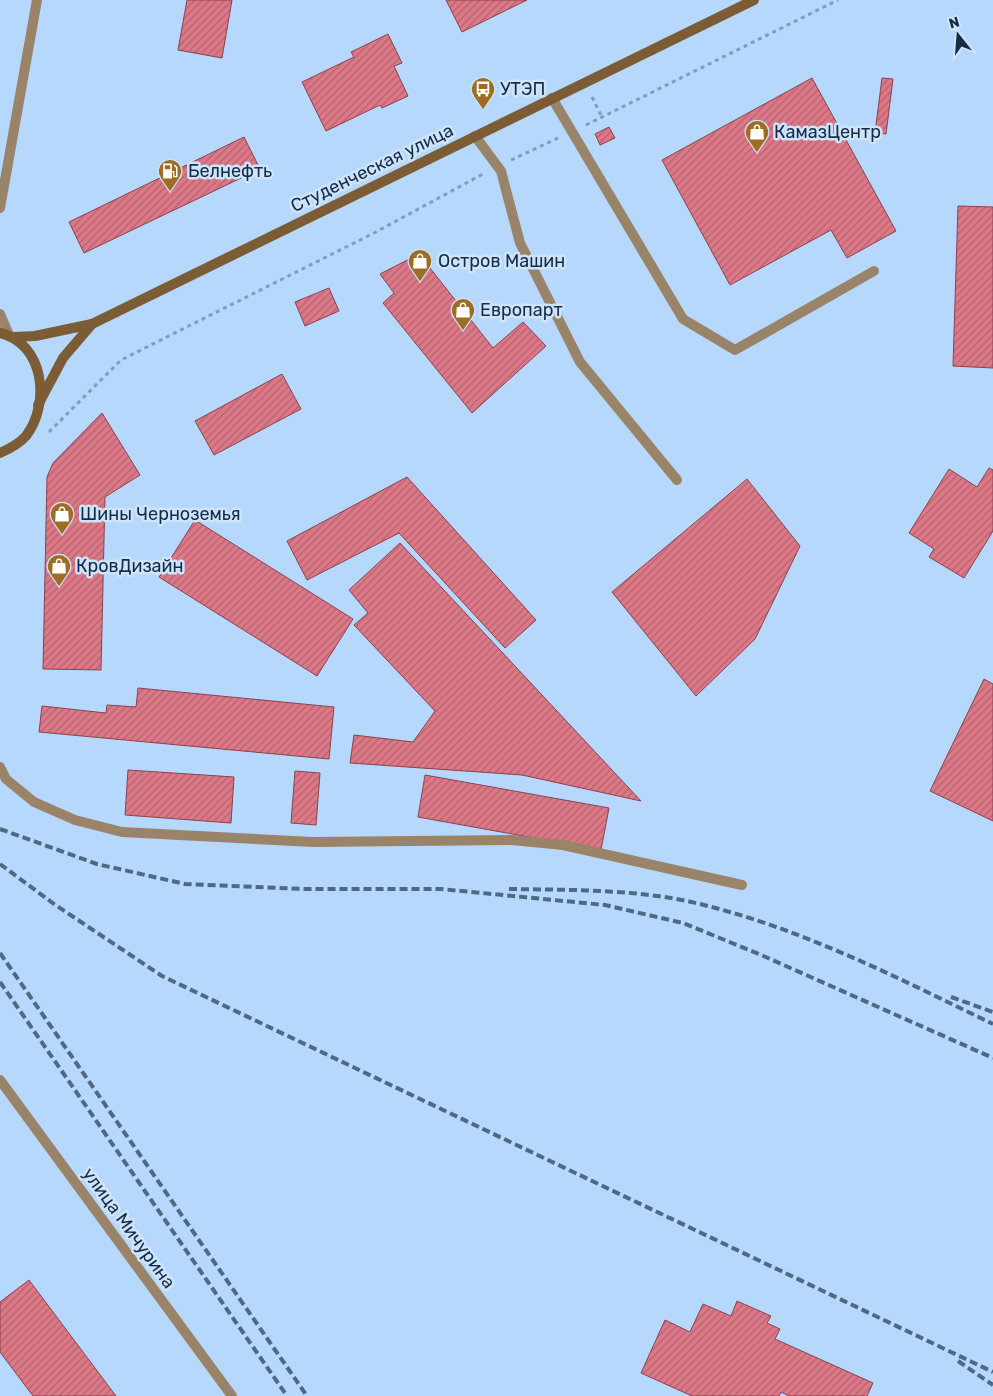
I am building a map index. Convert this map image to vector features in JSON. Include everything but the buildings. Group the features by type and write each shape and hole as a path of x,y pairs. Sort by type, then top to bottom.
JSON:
{"main road":[{"name":"Студенческая улица","path":"38,405 64,358 92,324 754,0"},
{"path":"8,335 35,336 92,324"},
{"path":"0,455 25,436 32,425 38,405 40,386 32,354 8,335"}],"street":[{"path":"0,208 36,0"},
{"path":"552,98 683,319 734,350 874,271"},
{"path":"474,136 501,172 520,243 580,362 677,480"},
{"path":"0,314 8,335"},
{"path":"0,767 6,779 34,802 75,820 122,832 313,842 512,840 563,845 742,885"},
{"name":"улица Мичурина","path":"0,1080 232,1396"}],"path":[{"path":"44,437 121,360 374,233 497,166 573,131 838,0"}],"railway":[{"path":"0,829 97,864 185,884 306,889 441,889 605,905 683,923 759,954 993,1058"},
{"path":"0,864 54,904 162,976 993,1372"},
{"path":"509,889 643,894 687,901 727,911 805,938 881,970 993,1024"},
{"path":"0,953 307,1396"},
{"path":"0,982 287,1396"},
{"path":"951,997 993,1012"},
{"path":"958,1361 993,1385"}],"place":[{"name":"УТЭП","path":"483,110"},
{"name":"КамазЦентр","path":"757,153"},
{"name":"Белнефть","path":"170,192"},
{"name":"Остров Машин","path":"420,282"},
{"name":"Европарт","path":"463,331"},
{"name":"Шины Черноземья","path":"62,535"},
{"name":"КровДизайн","path":"59,587"}]}
